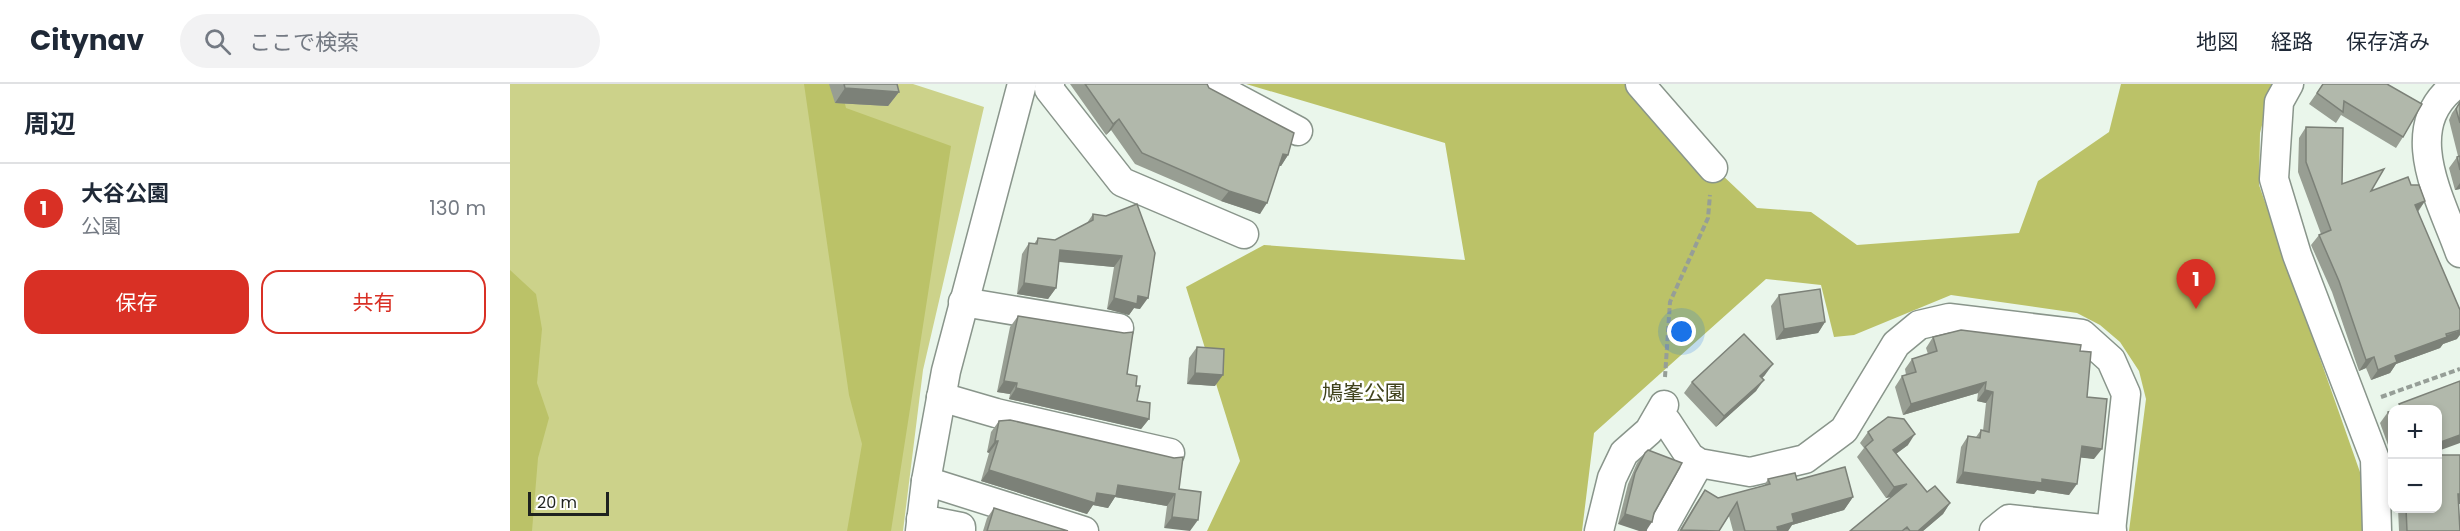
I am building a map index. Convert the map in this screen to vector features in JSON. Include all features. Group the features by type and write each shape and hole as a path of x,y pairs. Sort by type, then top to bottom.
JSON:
{"street":[{"path":"961,531 961,527 920,525 926,481 941,397 963,302 1022,84"},
{"path":"1050,84 1049,89 1122,182 1244,234"},
{"path":"1210,84 1298,131"},
{"path":"1640,84 1713,168"},
{"path":"2289,84 2279,102 2274,179 2297,255 2375,459 2377,531"},
{"path":"2457,84 2448,91 2430,118 2427,144 2430,175 2460,253"},
{"path":"963,302 1119,328"},
{"path":"1599,531 1612,478 1624,453 1665,414 1690,457 1700,463 1750,472 1805,459 1844,430 1896,344 1919,325 1949,318 2082,334 2111,360 2126,394 2111,531 2009,519 1994,531"},
{"path":"941,397 996,413 1170,453"},
{"path":"1661,531 1700,463"},
{"path":"926,481 1084,531"}],"path":[{"path":"1665,414 1670,302 1708,218 1713,168"},
{"path":"2355,407 2460,369"}],"green space":[{"path":"510,84 913,84 984,107 923,370 903,531 510,531"},
{"path":"804,84 840,84 846,108 951,146 891,531 847,531 862,444 849,395"},
{"name":"鳩峯公園","path":"1246,84 1626,84 1757,208 1811,212 1857,245 2019,233 2038,181 2109,132 2121,84 2276,84 2270,94 2260,133 2259,185 2361,475 2366,531 2129,531 2146,399 2139,371 2120,342 2100,325 2077,313 1951,295 1854,335 1834,337 1821,285 1766,279 1594,433 1582,531 1207,531 1240,461 1186,287 1264,245 1465,260 1445,143"},
{"path":"510,270 536,294 542,329 537,383 549,418 538,458 532,531 510,531"}],"building":[{"path":"844,84 897,84 899,92 845,88"},
{"path":"1085,84 1207,84 1209,88 1294,133 1288,155 1283,154 1267,203 1229,191 1142,153 1119,119 1113,124"},
{"path":"2323,84 2387,84 2422,104 2403,137 2344,101 2343,112 2317,93"},
{"path":"2460,102 2460,123 2456,109"},
{"path":"2306,127 2343,128 2342,184 2384,169 2371,191 2408,177 2411,185 2419,185 2425,201 2415,205 2460,310 2460,330 2395,356 2397,362 2378,370 2374,357 2366,360 2339,281 2319,235 2331,230 2306,162"},
{"path":"1137,204 1155,253 1148,298 1138,296 1137,304 1114,298 1122,256 1060,250 1056,288 1024,283 1029,243 1037,244 1038,238 1055,240 1093,220 1093,214 1106,216"},
{"path":"1820,289 1825,322 1784,329 1779,295"},
{"path":"1018,316 1124,333 1133,332 1127,374 1137,376 1136,386 1140,386 1137,401 1150,403 1149,419 1016,388 1017,383 1004,381"},
{"path":"1961,330 2081,345 2080,351 2091,352 2087,397 2107,399 2102,449 2082,446 2077,484 2042,479 2042,483 1963,472 1968,436 1980,438 1981,430 1989,432 1993,392 1985,390 1986,382 1911,404 1902,376 1916,372 1912,359 1937,351 1933,337"},
{"path":"1744,334 1773,364 1760,376 1764,380 1724,416 1692,382"},
{"path":"1197,347 1224,349 1223,375 1195,373"},
{"path":"2460,381 2460,435 2442,442 2442,405 2399,404"},
{"path":"1888,417 1904,419 1915,434 1893,450 1927,492 1935,486 1950,503 1918,531 1910,531 1907,527 1902,531 1850,531 1907,484 1894,487 1865,447 1873,440 1868,432"},
{"path":"1010,420 1174,458 1183,457 1179,489 1201,492 1198,520 1172,517 1175,494 1118,485 1116,496 1097,493 1095,503 989,470 998,441 995,441 999,421"},
{"path":"1648,450 1682,463 1654,513 1652,522 1625,514 1635,473"},
{"path":"2442,455 2460,455 2460,494 2458,494 2460,531 2407,531 2406,513 2442,513"},
{"path":"1845,467 1853,497 1792,514 1794,522 1777,527 1778,531 1745,531 1737,502 1719,531 1681,530 1705,490 1718,498 1770,484 1768,479 1795,473 1797,480"},
{"path":"994,508 1068,531 987,531"}],"place":[{"name":"大谷公園","path":"2196,309"}]}
